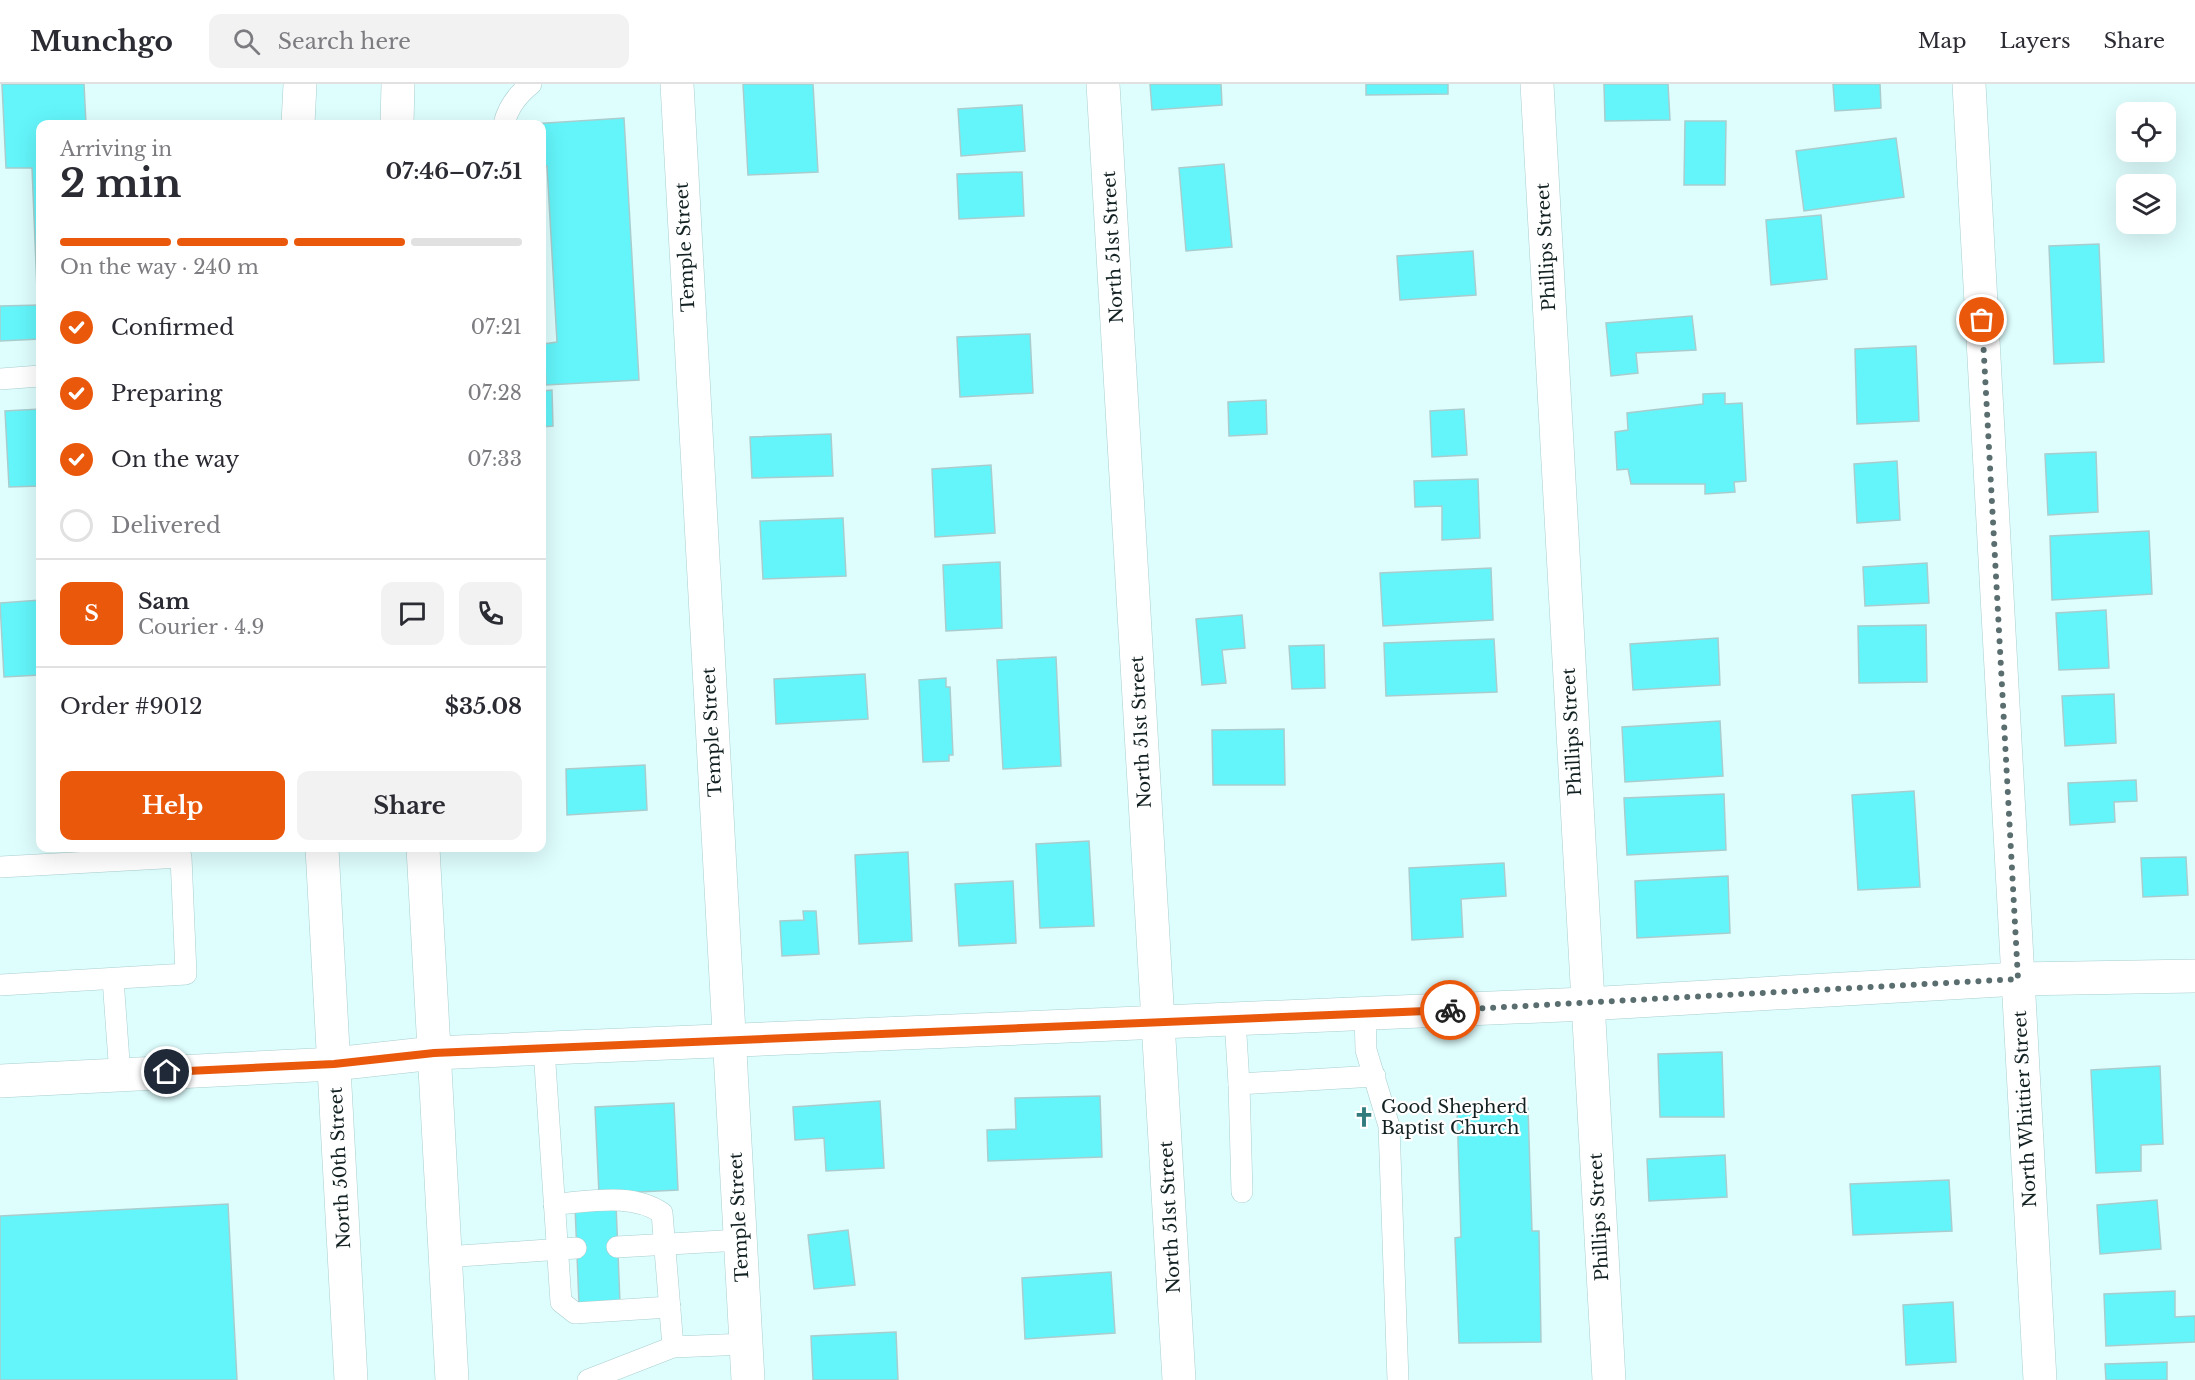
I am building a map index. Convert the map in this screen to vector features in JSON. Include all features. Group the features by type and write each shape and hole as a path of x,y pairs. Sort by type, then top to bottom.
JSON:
{"street":[{"path":"298,120 300,84"},
{"path":"397,120 398,84"},
{"name":"Temple Street","path":"677,84 748,1380"},
{"name":"North 51st Street","path":"1103,84 1179,1380"},
{"name":"Phillips Street","path":"1538,84 1586,1004 1609,1380"},
{"name":"North Whittier Street","path":"1969,84 2040,1380"},
{"name":"North 50th Street","path":"322,852 351,1380"},
{"path":"423,852 452,1380"},
{"path":"0,1081 334,1064 434,1053 1586,1004 2018,979 2195,976"}],"lane":[{"path":"505,120 507,111 520,93 531,84"},
{"path":"0,379 36,376"},
{"path":"0,867 181,857 186,974 0,985"},
{"path":"113,979 120,1075"},
{"path":"1365,1013 1366,1050 1389,1126 1398,1380"},
{"path":"1235,1019 1242,1192"},
{"path":"544,1049 554,1204 566,1249 561,1302 575,1313 670,1307"},
{"path":"1239,1084 1375,1076"},
{"path":"554,1204 631,1200 649,1204 662,1214 673,1347"},
{"path":"617,1247 740,1240"},
{"path":"445,1257 566,1249"},
{"path":"588,1380 673,1347 746,1344"}],"building":[{"path":"2,84 84,84 86,120 36,120 36,266 32,168 6,168"},
{"path":"743,84 813,84 818,172 748,175"},
{"path":"1150,84 1221,84 1222,105 1152,110"},
{"path":"1366,84 1448,84 1448,94 1366,95"},
{"path":"1604,84 1668,84 1670,120 1605,121"},
{"path":"1833,84 1880,84 1881,108 1835,111"},
{"path":"1022,105 1025,151 961,156 958,109"},
{"path":"624,118 639,380 546,385 546,344 557,342 546,166 546,123"},
{"path":"1685,121 1726,121 1725,185 1684,185"},
{"path":"1896,138 1904,197 1804,211 1796,151"},
{"path":"1224,164 1232,247 1186,251 1179,168"},
{"path":"1022,172 1024,216 959,219 957,174"},
{"path":"1821,215 1827,279 1771,285 1766,220"},
{"path":"2099,244 2104,362 2054,364 2049,246"},
{"path":"1473,251 1476,295 1400,300 1397,256"},
{"path":"36,305 36,339 0,341 0,306"},
{"path":"1692,316 1696,350 1636,353 1638,373 1611,376 1606,323"},
{"path":"1030,334 1033,393 960,397 957,337"},
{"path":"1916,346 1919,421 1857,424 1855,349"},
{"path":"552,390 553,426 546,427 546,391"},
{"path":"1725,393 1725,404 1742,403 1746,481 1734,482 1735,492 1705,494 1705,484 1631,484 1628,469 1617,470 1615,432 1628,430 1627,413 1703,404 1703,394"},
{"path":"1266,400 1267,434 1229,436 1228,402"},
{"path":"36,409 36,486 9,487 5,411"},
{"path":"1464,409 1467,455 1432,457 1430,411"},
{"path":"831,434 833,476 752,478 750,437"},
{"path":"2096,452 2098,512 2048,515 2045,454"},
{"path":"1897,461 1900,520 1857,523 1854,464"},
{"path":"991,465 995,533 935,537 932,469"},
{"path":"1478,479 1480,538 1442,540 1442,506 1415,507 1414,481"},
{"path":"843,518 846,576 763,579 760,521"},
{"path":"2149,531 2152,594 2052,600 2050,536"},
{"path":"1000,562 1002,628 946,631 943,565"},
{"path":"1927,563 1929,603 1865,606 1863,567"},
{"path":"1491,568 1493,620 1383,626 1380,573"},
{"path":"36,600 36,675 4,677 0,603"},
{"path":"2106,610 2109,668 2059,670 2056,613"},
{"path":"1242,615 1245,648 1222,650 1226,683 1202,685 1196,619"},
{"path":"1926,625 1927,682 1859,683 1858,626"},
{"path":"1718,638 1720,685 1633,690 1630,644"},
{"path":"1494,639 1497,692 1386,696 1384,643"},
{"path":"1324,645 1325,688 1292,689 1289,646"},
{"path":"1056,657 1061,766 1003,769 997,660"},
{"path":"865,674 868,719 776,724 774,679"},
{"path":"946,678 946,687 950,687 953,755 949,755 949,761 923,762 919,680"},
{"path":"2114,694 2116,743 2065,746 2062,696"},
{"path":"1720,721 1723,776 1625,782 1622,727"},
{"path":"1284,729 1285,785 1213,785 1212,730"},
{"path":"645,765 647,810 567,815 566,769"},
{"path":"2136,780 2137,801 2114,802 2115,822 2070,825 2068,783"},
{"path":"1914,791 1920,887 1858,890 1852,795"},
{"path":"1724,794 1726,850 1627,855 1624,798"},
{"path":"1089,841 1094,926 1040,928 1036,844"},
{"path":"908,852 912,941 859,944 855,855"},
{"path":"2186,857 2188,895 2143,897 2141,858"},
{"path":"1504,863 1506,896 1461,899 1463,937 1412,940 1409,868"},
{"path":"1728,876 1730,933 1637,938 1635,881"},
{"path":"1013,881 1016,943 959,946 955,884"},
{"path":"803,911 816,911 819,954 782,956 780,921 804,920"},
{"path":"1722,1052 1724,1117 1660,1117 1658,1054"},
{"path":"2160,1066 2163,1144 2141,1145 2141,1171 2096,1173 2091,1070"},
{"path":"1100,1096 1102,1157 988,1161 987,1130 1016,1129 1015,1098"},
{"path":"880,1101 884,1168 826,1171 824,1138 795,1140 793,1107"},
{"path":"674,1103 678,1190 599,1194 595,1107"},
{"path":"1457,1108 1528,1108 1532,1231 1539,1231 1541,1342 1459,1343 1455,1238 1461,1237"},
{"path":"1725,1155 1727,1197 1649,1201 1647,1159"},
{"path":"1949,1180 1952,1231 1853,1235 1850,1184"},
{"path":"2157,1200 2161,1249 2100,1254 2097,1205"},
{"path":"228,1204 237,1380 0,1380 0,1216"},
{"path":"616,1204 620,1303 579,1304 575,1206"},
{"path":"848,1230 855,1285 814,1289 808,1235"},
{"path":"1111,1272 1115,1333 1025,1339 1022,1278"},
{"path":"2175,1291 2175,1317 2195,1316 2195,1342 2106,1346 2104,1294"},
{"path":"1953,1302 1956,1362 1906,1365 1903,1305"},
{"path":"896,1332 898,1380 813,1380 811,1336"},
{"path":"2167,1362 2167,1380 2106,1380 2105,1364"}],"way so far":[{"path":"1450,1010 2018,979 1982,320"}],"place":[{"name":"Good Shepherd Baptist Church","path":"1364,1117"}],"route":[{"path":"167,1072 334,1064 434,1053 1450,1010"}]}
